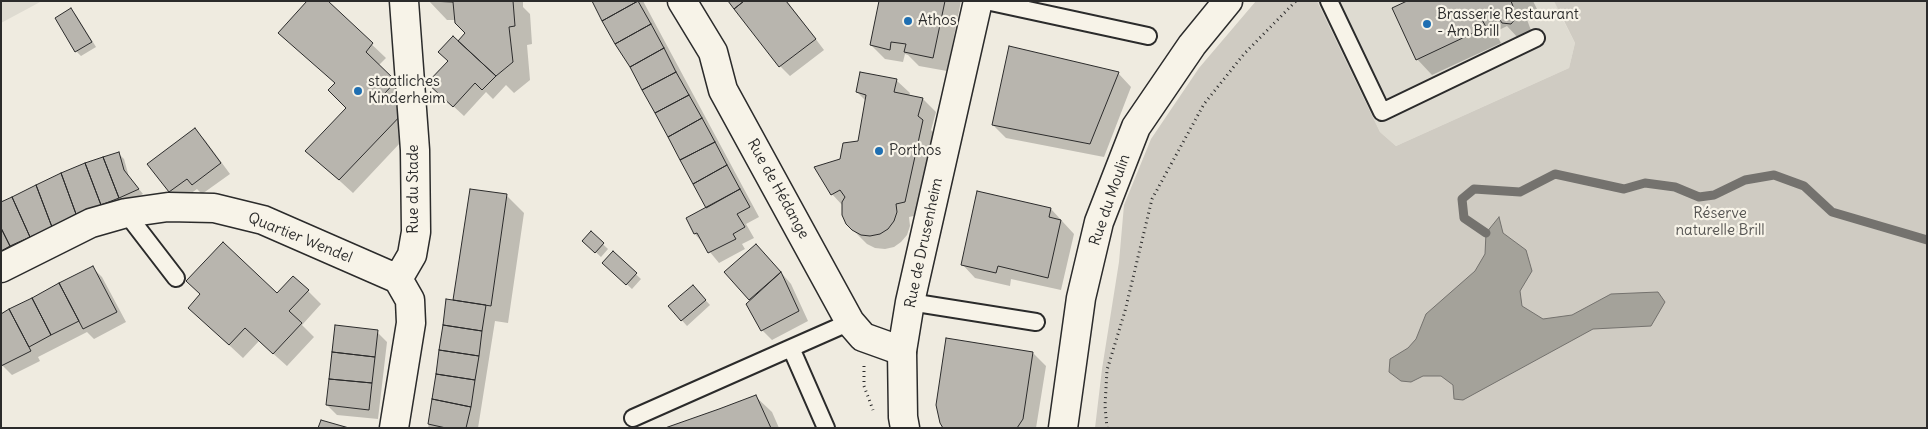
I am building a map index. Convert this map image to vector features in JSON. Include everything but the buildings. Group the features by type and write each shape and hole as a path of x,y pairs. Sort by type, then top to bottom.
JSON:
{"street":[{"name":"Rue du Stade","path":"398,280 412,255 416,232 415,150 404,1"},
{"name":"Rue de Hédange","path":"682,1 713,52 723,90 857,330"},
{"name":"Rue de Drusenheim","path":"905,428 903,417 902,351 910,302 978,1"},
{"name":"Rue du Moulin","path":"1063,428 1081,298 1099,222 1136,127 1192,45 1228,1"},
{"name":"Quartier Wendel","path":"1,268 92,223 126,213 168,207 214,208 263,220 398,280"},
{"path":"394,428 411,323 410,300 398,280"},
{"path":"857,330 902,351"}],"lane":[{"path":"986,1 1148,36"},
{"path":"1329,1 1382,112 1536,38"},
{"path":"126,213 176,278"},
{"path":"910,302 1036,322"},
{"path":"632,418 791,348 857,330"},
{"path":"791,348 826,428"}],"path":[{"path":"1107,428 1105,406 1108,370 1152,199 1204,104 1244,54 1296,1"},
{"path":"857,330 864,386 874,411"}],"shaded area":[{"path":"1,1 42,1 1,23"},
{"path":"1317,1 1584,1 1559,12 1575,43 1569,68 1396,146 1380,132"},
{"path":"1499,217 1503,233 1526,250 1532,271 1520,291 1522,306 1543,319 1572,315 1611,294 1658,292 1665,302 1651,326 1593,329 1463,400 1454,399 1453,385 1441,376 1423,376 1411,382 1401,381 1389,372 1390,359 1408,348 1416,339 1426,314 1475,271 1485,254 1486,233"}],"green space":[{"name":"Réserve naturelle Brill","path":"1256,1 1317,1 1380,132 1396,146 1569,68 1575,43 1554,1 1927,1 1927,428 1095,428 1102,369 1119,262 1124,205 1151,139 1199,68"}],"waterway":[{"path":"1486,233 1464,218 1462,199 1474,189 1520,192 1555,174 1624,189 1645,183 1675,187 1699,197 1714,195 1745,180 1774,175 1804,186 1832,212 1927,240"}],"place":[{"name":"Athos","path":"908,21"},
{"name":"Brasserie Restaurant - Am Brill","path":"1427,24"},
{"name":"staatliches Kinderheim","path":"358,91"},
{"name":"Porthos","path":"879,151"}]}
